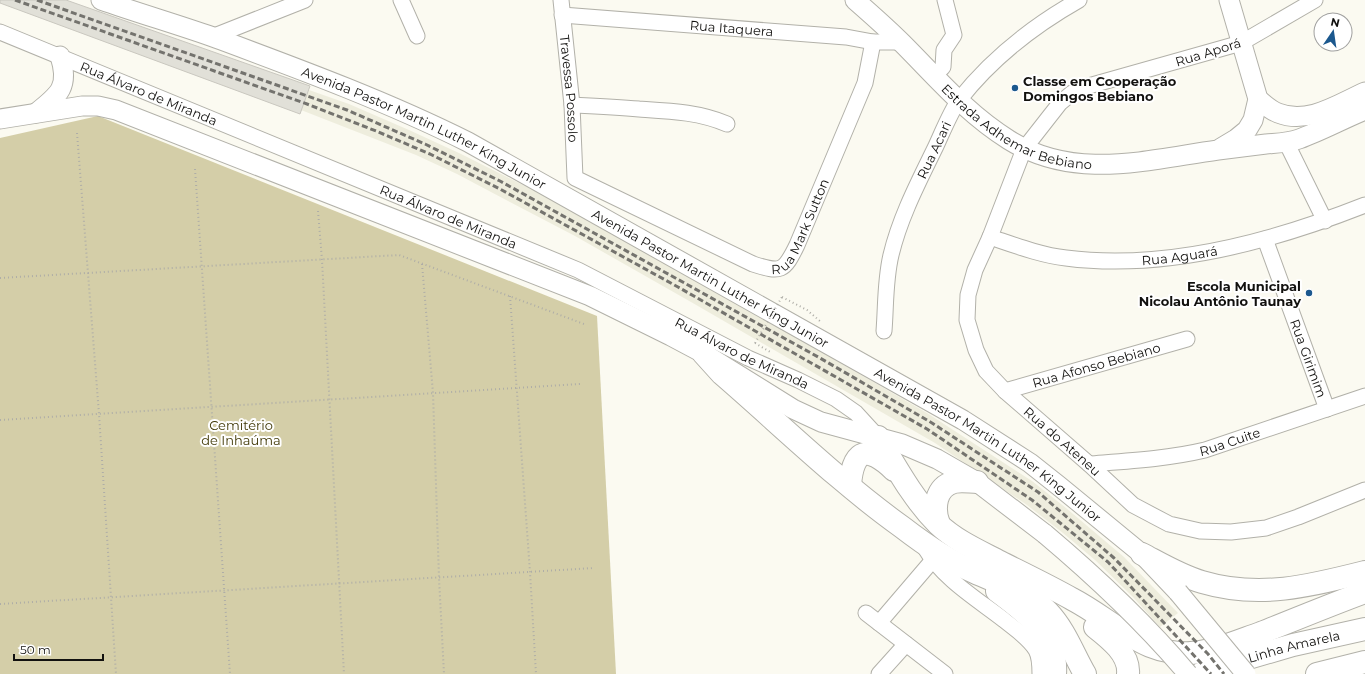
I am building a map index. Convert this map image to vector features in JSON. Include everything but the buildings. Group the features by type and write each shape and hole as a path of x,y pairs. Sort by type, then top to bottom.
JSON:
{"highway":[{"path":"703,353 722,374 877,509 920,540 973,572 1012,602 1034,622 1044,633 1053,649 1056,667 1055,674"},
{"path":"878,437 902,478 921,505 939,524 958,539 975,550 1074,600 1131,637 1152,647 1172,652 1190,653 1210,650 1228,645 1365,592"},
{"path":"850,486 851,471 853,466 859,457 864,454 870,454 883,459 902,478"},
{"path":"939,524 935,506 941,490 955,482 977,482"},
{"path":"1142,554 1172,570 1201,582 1241,590 1270,590 1308,586 1365,572"},
{"path":"973,572 1016,589 1034,600 1048,612 1068,640 1085,674"},
{"path":"1036,580 1120,649 1129,669 1128,674"},
{"path":"1207,671 1256,645 1365,605"},
{"name":"Linha Amarela","path":"1207,671 1293,645 1365,629"},
{"path":"1068,640 1071,666 1070,674"},
{"path":"1317,674 1365,662"}],"main road":[{"name":"Avenida Pastor Martin Luther King Junior","path":"101,0 212,37 367,96 468,142 962,420 1030,463 1142,554 1178,592 1246,674"},
{"name":"Estrada Adhemar Bebiano","path":"855,0 875,9 901,42 958,101 1008,139 1042,156 1059,160 1082,164 1104,165 1149,161 1286,142 1299,139 1365,110"},
{"path":"1229,0 1258,99 1268,107 1278,113 1292,116 1306,116 1324,111 1365,92"},
{"path":"35,114 53,99 60,90 64,79 64,70 60,56"},
{"name":"Estrada Adhemar Bebiano","path":"1216,151 1236,139 1247,130 1253,120 1258,99"},
{"path":"0,119 82,106 98,106 116,110 590,296 703,353 792,409 821,422 913,448 937,459 977,482 1045,534 1078,562 1168,650 1188,674"}],"street":[{"path":"212,37 305,0"},
{"path":"401,0 417,36"},
{"name":"Travessa Possolo","path":"561,0 572,105 575,178"},
{"path":"934,76 943,67 944,50 954,35 945,0"},
{"name":"Rua Acari","path":"884,331 887,278 891,254 901,223 916,188 958,101 989,66 1016,42 1052,15 1079,0"},
{"name":"Rua Aporá","path":"1024,148 1060,103 1072,93 1085,87 1136,74 1242,43 1315,0"},
{"path":"858,39 875,9"},
{"name":"Rua Itaquera","path":"562,15 858,39 873,42 901,42"},
{"name":"Rua Álvaro de Miranda","path":"0,32 578,270 748,358 836,399 856,413 878,437"},
{"name":"Rua Mark Sutton","path":"575,178 753,264 772,270 783,267 790,260 797,245 865,83 873,42"},
{"path":"572,105 677,111 700,114 727,124"},
{"path":"1286,142 1324,221"},
{"name":"Rua do Ateneu","path":"1024,148 990,237 975,270 968,295 968,320 976,350 986,371 1005,391 1089,464 1133,505 1169,524 1200,531 1231,532 1266,528 1365,490"},
{"name":"Rua Aguará","path":"990,237 1027,249 1064,258 1104,262 1154,259 1191,254 1265,239 1324,221 1365,205"},
{"name":"Rua Girimim","path":"1265,239 1327,409"},
{"name":"Rua Afonso Bebiano","path":"1005,391 1187,339"},
{"name":"Rua Cuite","path":"1089,464 1151,460 1186,455 1365,396"},
{"path":"920,540 932,560 949,577 1017,630 1030,643 1036,651 1040,661 1040,674"},
{"path":"879,623 932,560"},
{"path":"866,613 945,674"},
{"path":"879,674 906,644"}],"path":[{"path":"77,133 99,414 116,674"},
{"path":"195,170 230,674"},
{"path":"318,211 322,260 344,674"},
{"path":"0,278 399,255 584,324"},
{"path":"422,264 433,393 439,578 444,674"},
{"path":"510,296 536,674"},
{"path":"755,343 782,298 807,310 822,322"},
{"path":"0,420 580,384"},
{"path":"0,604 594,568"}],"shaded area":[{"path":"309,90 349,104 409,130 531,189 683,272 927,413 1032,481 1066,508 1124,557 1178,613 1160,627 1133,597 1095,560 1063,533 1027,505 935,443 575,236 457,174 416,155 301,110"}],"green space":[{"name":"Cemitério de Inhaúma","path":"98,116 597,316 616,674 0,674 0,138"}],"railway":[{"path":"15,0 307,104 430,154 500,189 678,287 927,429 1032,500 1108,562 1211,674"},
{"path":"37,0 347,110 425,144 500,181 820,358 932,423 1038,492 1114,558 1208,654 1224,674"}],"place":[{"name":"Classe em Cooperação Domingos Bebiano","path":"1015,88"},
{"name":"Escola Municipal Nicolau Antônio Taunay","path":"1309,293"}]}
